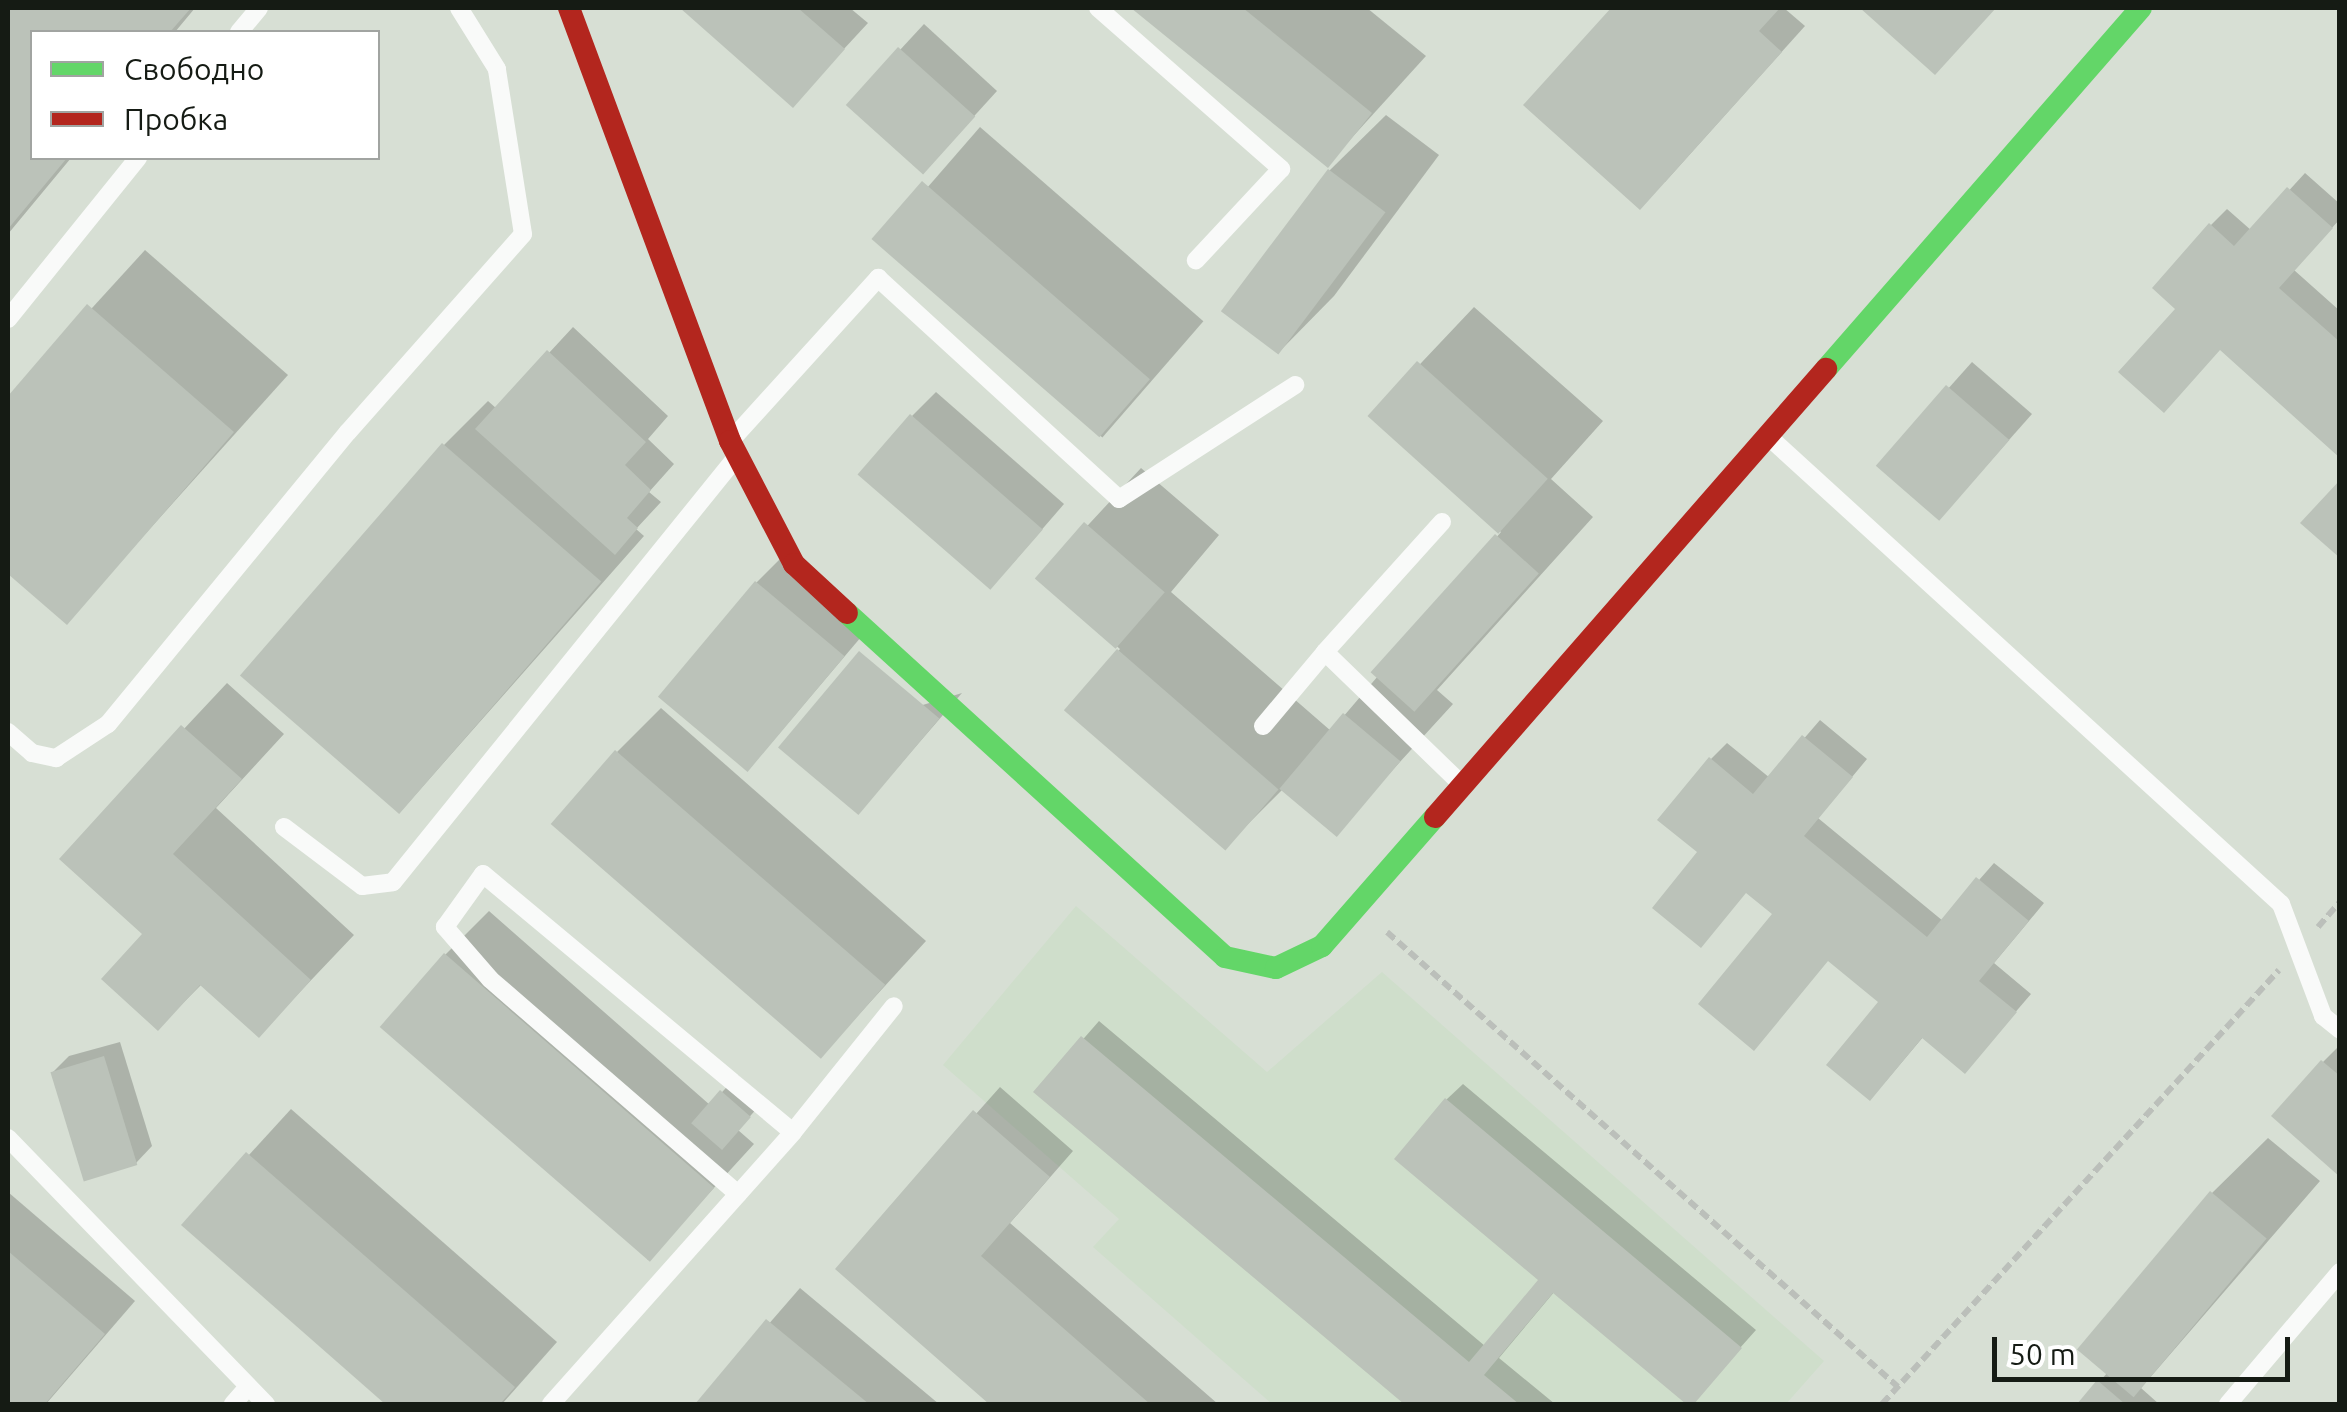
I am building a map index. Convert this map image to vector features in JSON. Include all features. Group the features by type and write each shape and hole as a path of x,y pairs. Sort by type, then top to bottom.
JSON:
{"street":[{"path":"569,8 734,448 794,564 1225,958 1276,968 1322,946 2141,8"}],"lane":[{"path":"241,30 260,8"},
{"path":"8,732 32,752 56,758 108,724 348,432 523,234 498,69 460,8"},
{"path":"1098,8 1281,169 1196,260"},
{"path":"8,319 136,160"},
{"path":"284,827 362,886 393,882 734,448 878,278 1118,500 1295,385"},
{"path":"1768,436 2281,904 2323,1016 2340,1030"},
{"path":"1263,726 1442,522"},
{"path":"1325,652 1464,787"},
{"path":"738,1194 490,980 446,927 482,874 794,1132"},
{"path":"551,1404 794,1132 894,1006"},
{"path":"8,1138 246,1389 266,1404"},
{"path":"2228,1404 2340,1272"},
{"path":"233,1404 246,1389"}],"path":[{"path":"1358,906 1898,1387"},
{"path":"1882,1404 2299,949"}],"shaded area":[{"path":"1076,906 1267,1072 1382,972 1824,1361 1786,1404 1272,1404 1093,1247 1119,1219 943,1065"}],"building":[{"path":"8,8 191,8 172,30 30,30 30,160 65,160 8,229"},
{"path":"680,8 798,8 845,49 793,108"},
{"path":"1131,8 1243,8 1372,113 1328,168"},
{"path":"1611,8 1780,8 1759,31 1782,52 1640,210 1523,105"},
{"path":"1860,8 1996,8 1935,75"},
{"path":"898,47 975,117 923,175 846,105"},
{"path":"1328,169 1386,212 1278,354 1221,311"},
{"path":"922,181 1150,379 1099,437 871,239"},
{"path":"2287,187 2333,228 2279,288 2340,342 2340,458 2220,350 2164,413 2118,372 2175,309 2152,288 2209,223 2234,246"},
{"path":"87,304 234,432 67,625 8,574 8,396"},
{"path":"547,350 646,442 625,465 651,490 627,518 638,528 615,555 475,429"},
{"path":"1417,361 1548,479 1498,534 1367,416"},
{"path":"1946,385 2009,440 1939,521 1876,466"},
{"path":"910,414 1043,529 990,590 858,474"},
{"path":"442,443 601,581 399,814 240,675"},
{"path":"2340,480 2340,558 2300,523"},
{"path":"1084,522 1165,592 1116,649 1035,579"},
{"path":"1495,534 1539,573 1414,712 1371,672"},
{"path":"755,581 845,656 748,772 658,697"},
{"path":"1117,649 1279,789 1225,851 1064,710"},
{"path":"859,651 939,718 858,815 778,748"},
{"path":"1343,713 1400,761 1337,837 1279,789"},
{"path":"181,725 242,779 173,854 311,980 259,1038 200,985 158,1031 101,979 142,934 59,859"},
{"path":"1802,735 1853,777 1804,836 1927,937 1976,877 2029,921 1979,981 2017,1012 1965,1074 1922,1038 1870,1101 1826,1065 1878,1002 1828,961 1754,1051 1698,1004 1772,914 1746,893 1701,948 1652,908 1697,852 1657,820 1709,757 1753,794"},
{"path":"615,750 885,985 821,1059 551,824"},
{"path":"444,953 714,1188 650,1262 380,1027"},
{"path":"1081,1036 1469,1362 1538,1280 1394,1159 1445,1098 1742,1348 1694,1404 1686,1404 1553,1293 1484,1375 1519,1404 1404,1404 1033,1092"},
{"path":"104,1056 137,1165 84,1181 50,1072"},
{"path":"2321,1060 2340,1076 2340,1177 2271,1116"},
{"path":"720,1090 751,1117 722,1150 691,1123"},
{"path":"973,1110 1050,1177 981,1256 1150,1404 989,1404 835,1269"},
{"path":"246,1152 515,1387 500,1404 385,1404 181,1225"},
{"path":"2210,1191 2267,1239 2134,1397 2077,1350"},
{"path":"8,1251 105,1334 45,1404 8,1404"},
{"path":"766,1319 869,1404 695,1404"},
{"path":"2097,1380 2125,1404 2077,1404"}],"traffic: fast":[{"path":"1826,369 2141,8"},
{"path":"847,613 1225,957 1276,968 1322,946 1435,817"}],"traffic: jam":[{"path":"569,8 730,441 794,564 847,613"},
{"path":"1435,817 1826,369"}]}
